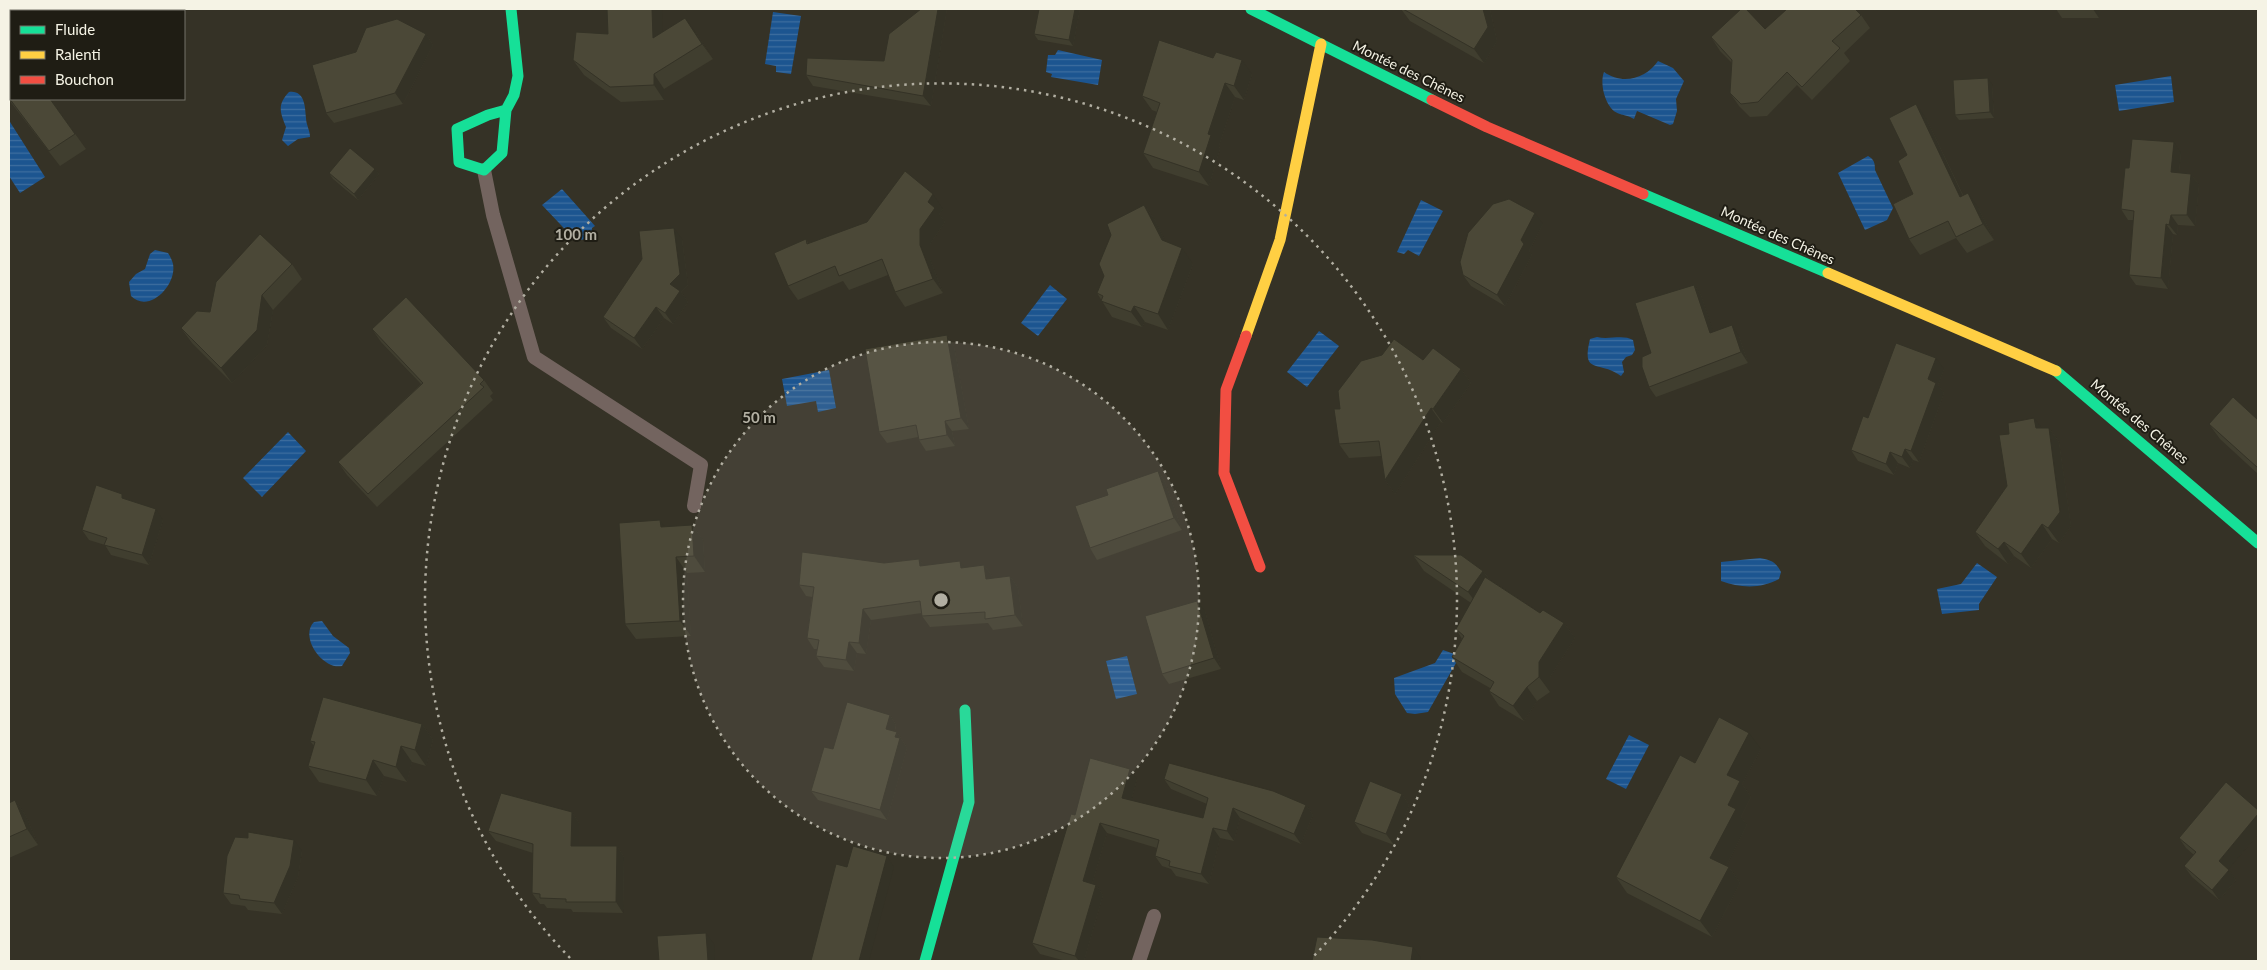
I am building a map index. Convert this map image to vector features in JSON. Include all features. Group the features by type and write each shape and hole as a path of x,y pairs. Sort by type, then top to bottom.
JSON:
{"street":[{"path":"506,110 488,115 457,129 459,162 484,170 502,153 506,110 514,95 518,76 511,9"},
{"name":"Montée des Chênes","path":"1251,9 1487,127 2057,371 2258,542"},
{"path":"1260,568 1224,473 1226,390 1280,240 1321,44"},
{"path":"925,961 970,802 965,710"}],"lane":[{"path":"484,170 494,215 534,358 701,465 694,506"},
{"path":"1139,961 1154,916"}],"water":[{"path":"773,12 801,16 791,74 776,72 776,66 765,64"},
{"path":"1058,50 1102,60 1098,85 1051,77 1052,74 1046,72 1048,55 1055,55"},
{"path":"1658,61 1673,68 1684,81 1676,99 1677,111 1673,124 1670,125 1637,111 1634,119 1615,112 1607,103 1603,90 1604,72 1618,78 1633,78 1647,72"},
{"path":"2171,76 2174,102 2119,111 2115,85"},
{"path":"289,92 298,94 303,100 310,137 298,139 288,146 282,140 286,127 282,117 281,105"},
{"path":"10,122 45,177 20,193 9,176"},
{"path":"1868,156 1874,162 1875,170 1893,208 1887,220 1865,230 1838,173"},
{"path":"562,189 595,226 592,228 591,238 577,242 542,205"},
{"path":"1421,200 1443,211 1419,256 1408,250 1404,254 1397,252"},
{"path":"155,250 168,253 173,264 171,280 160,295 146,302 138,301 131,296 129,282 136,274 145,269 150,254"},
{"path":"1050,285 1067,299 1038,336 1021,323"},
{"path":"1319,331 1339,346 1307,387 1287,372"},
{"path":"1597,337 1625,337 1633,340 1635,350 1632,355 1626,357 1622,362 1624,372 1621,376 1613,371 1590,363 1588,351 1590,339"},
{"path":"829,370 836,408 818,412 816,401 787,406 782,379"},
{"path":"288,432 306,451 262,497 243,478"},
{"path":"1760,558 1770,561 1777,566 1781,572 1779,579 1758,586 1736,585 1721,581 1721,562"},
{"path":"1977,563 1997,577 1979,604 1979,610 1942,614 1937,589 1961,584"},
{"path":"322,621 333,636 349,648 350,653 342,666 328,663 321,658 311,644 310,628 314,622"},
{"path":"1443,650 1460,656 1428,712 1407,713 1395,694 1394,678 1435,663"},
{"path":"1127,656 1137,694 1116,699 1106,661"},
{"path":"1629,735 1649,745 1626,789 1606,779"}],"building":[{"path":"607,9 652,9 653,38 685,18 702,44 654,74 654,85 610,87 573,60 576,32 608,34"},
{"path":"921,9 938,9 923,96 806,75 807,58 884,61 889,34"},
{"path":"1039,9 1075,9 1069,40 1034,34"},
{"path":"1403,9 1483,9 1488,27 1474,49"},
{"path":"1741,9 1746,9 1765,29 1787,9 1855,9 1861,15 1832,41 1840,48 1802,87 1787,72 1758,102 1741,104 1730,93 1732,60 1711,37"},
{"path":"397,19 426,34 395,93 326,113 312,65 356,52 366,28"},
{"path":"1159,40 1213,58 1216,52 1242,60 1234,86 1225,83 1208,134 1211,135 1199,172 1143,153 1160,103 1142,96"},
{"path":"9,65 10,99 9,98"},
{"path":"1988,78 1990,112 1955,115 1953,80"},
{"path":"11,100 51,100 75,134 49,151"},
{"path":"1916,104 1960,197 1968,193 1983,224 1956,237 1948,221 1909,239 1893,204 1913,194 1898,161 1907,155 1889,118"},
{"path":"2132,139 2174,142 2171,172 2191,174 2187,215 2171,215 2169,225 2166,224 2161,278 2129,275 2134,211 2121,209 2125,168 2129,168"},
{"path":"350,148 375,169 354,194 329,173"},
{"path":"905,171 933,194 928,202 935,208 920,229 920,245 933,279 895,292 882,259 839,276 835,266 788,286 774,253 806,239 807,244 867,222"},
{"path":"1509,199 1535,213 1521,240 1524,244 1497,295 1463,275 1460,262 1468,233 1493,204"},
{"path":"1144,205 1162,240 1182,248 1158,314 1134,306 1131,312 1101,301 1103,296 1097,293 1104,276 1099,264 1111,235 1107,224"},
{"path":"674,228 680,274 670,284 680,291 665,313 656,307 634,338 603,317 642,259 639,231"},
{"path":"260,234 292,264 262,295 257,330 221,368 181,328 197,311 210,312 216,282"},
{"path":"1694,285 1710,333 1732,325 1741,352 1649,387 1642,367 1642,357 1651,353 1635,303"},
{"path":"406,297 484,380 480,384 484,387 368,494 338,462 423,383 372,329"},
{"path":"947,335 961,418 945,421 947,435 919,440 916,425 879,432 865,349"},
{"path":"1394,339 1423,360 1433,348 1461,369 1433,409 1431,408 1385,480 1379,441 1339,444 1334,409 1340,409 1338,391 1361,361 1382,355"},
{"path":"1896,343 1936,358 1928,379 1936,383 1911,451 1905,449 1902,457 1890,452 1886,464 1851,450 1863,416 1868,418"},
{"path":"2233,397 2258,420 2258,468 2209,424"},
{"path":"2034,418 2036,428 2049,428 2060,512 2048,528 2042,524 2021,554 2004,542 1998,549 1975,532 2007,486 1999,435 2009,434 2008,423"},
{"path":"1158,471 1174,518 1090,548 1075,506 1108,495 1106,489"},
{"path":"96,485 122,494 122,498 156,509 142,555 104,545 107,538 82,530"},
{"path":"660,520 661,527 692,525 694,556 676,557 680,621 625,624 619,523"},
{"path":"802,552 884,563 919,559 920,566 960,561 961,568 984,565 986,579 1010,576 1015,615 985,619 985,612 922,616 920,601 863,609 859,643 849,642 846,660 816,656 819,640 807,638 814,587 799,585"},
{"path":"1413,555 1461,555 1483,571 1468,592"},
{"path":"1485,577 1540,613 1543,610 1564,623 1539,662 1539,677 1527,687 1513,706 1489,691 1494,682 1452,657 1464,636 1456,629"},
{"path":"1197,601 1214,658 1162,674 1145,616"},
{"path":"323,697 422,724 415,750 401,746 396,767 373,760 366,780 308,766 315,742 310,741"},
{"path":"847,702 890,715 886,729 897,732 895,737 900,738 880,810 811,791 824,747 833,749"},
{"path":"1719,717 1749,733 1727,775 1740,781 1728,805 1736,809 1710,858 1729,867 1700,921 1616,877 1680,755 1695,763"},
{"path":"1090,758 1130,769 1122,798 1203,818 1208,798 1164,779 1169,763 1273,791 1306,805 1294,834 1233,808 1227,831 1213,828 1201,874 1169,866 1170,861 1155,856 1159,840 1100,823 1083,881 1096,885 1075,956 1032,943 1071,814 1075,815"},
{"path":"1370,781 1402,794 1386,834 1354,822"},
{"path":"2226,782 2258,810 2258,814 2219,861 2229,870 2212,890 2184,866 2196,852 2179,838"},
{"path":"501,793 572,812 571,846 617,846 616,902 566,902 566,899 540,898 540,894 532,893 533,844 488,831"},
{"path":"15,800 27,829 9,837 9,803"},
{"path":"248,832 294,840 290,866 274,903 240,899 239,895 223,893 227,856 235,837 248,838"},
{"path":"853,846 887,856 859,961 811,961 836,864 847,867"},
{"path":"706,933 708,961 659,961 657,936"},
{"path":"1317,937 1372,940 1413,947 1411,961 1312,961"}],"traffic: fast":[{"path":"506,110 488,115 457,129 459,162 484,170 502,153 506,110 514,95 518,76 511,9"},
{"path":"1251,9 1432,100"},
{"path":"1643,194 1828,273"},
{"path":"2056,371 2258,543"},
{"path":"925,961 969,802 965,710"}],"traffic: slow":[{"path":"1246,336 1280,240 1321,44"},
{"path":"1828,273 2056,371"}],"traffic: jam":[{"path":"1432,100 1487,127 1643,194"},
{"path":"1246,336 1226,390 1224,473 1260,567"}]}
